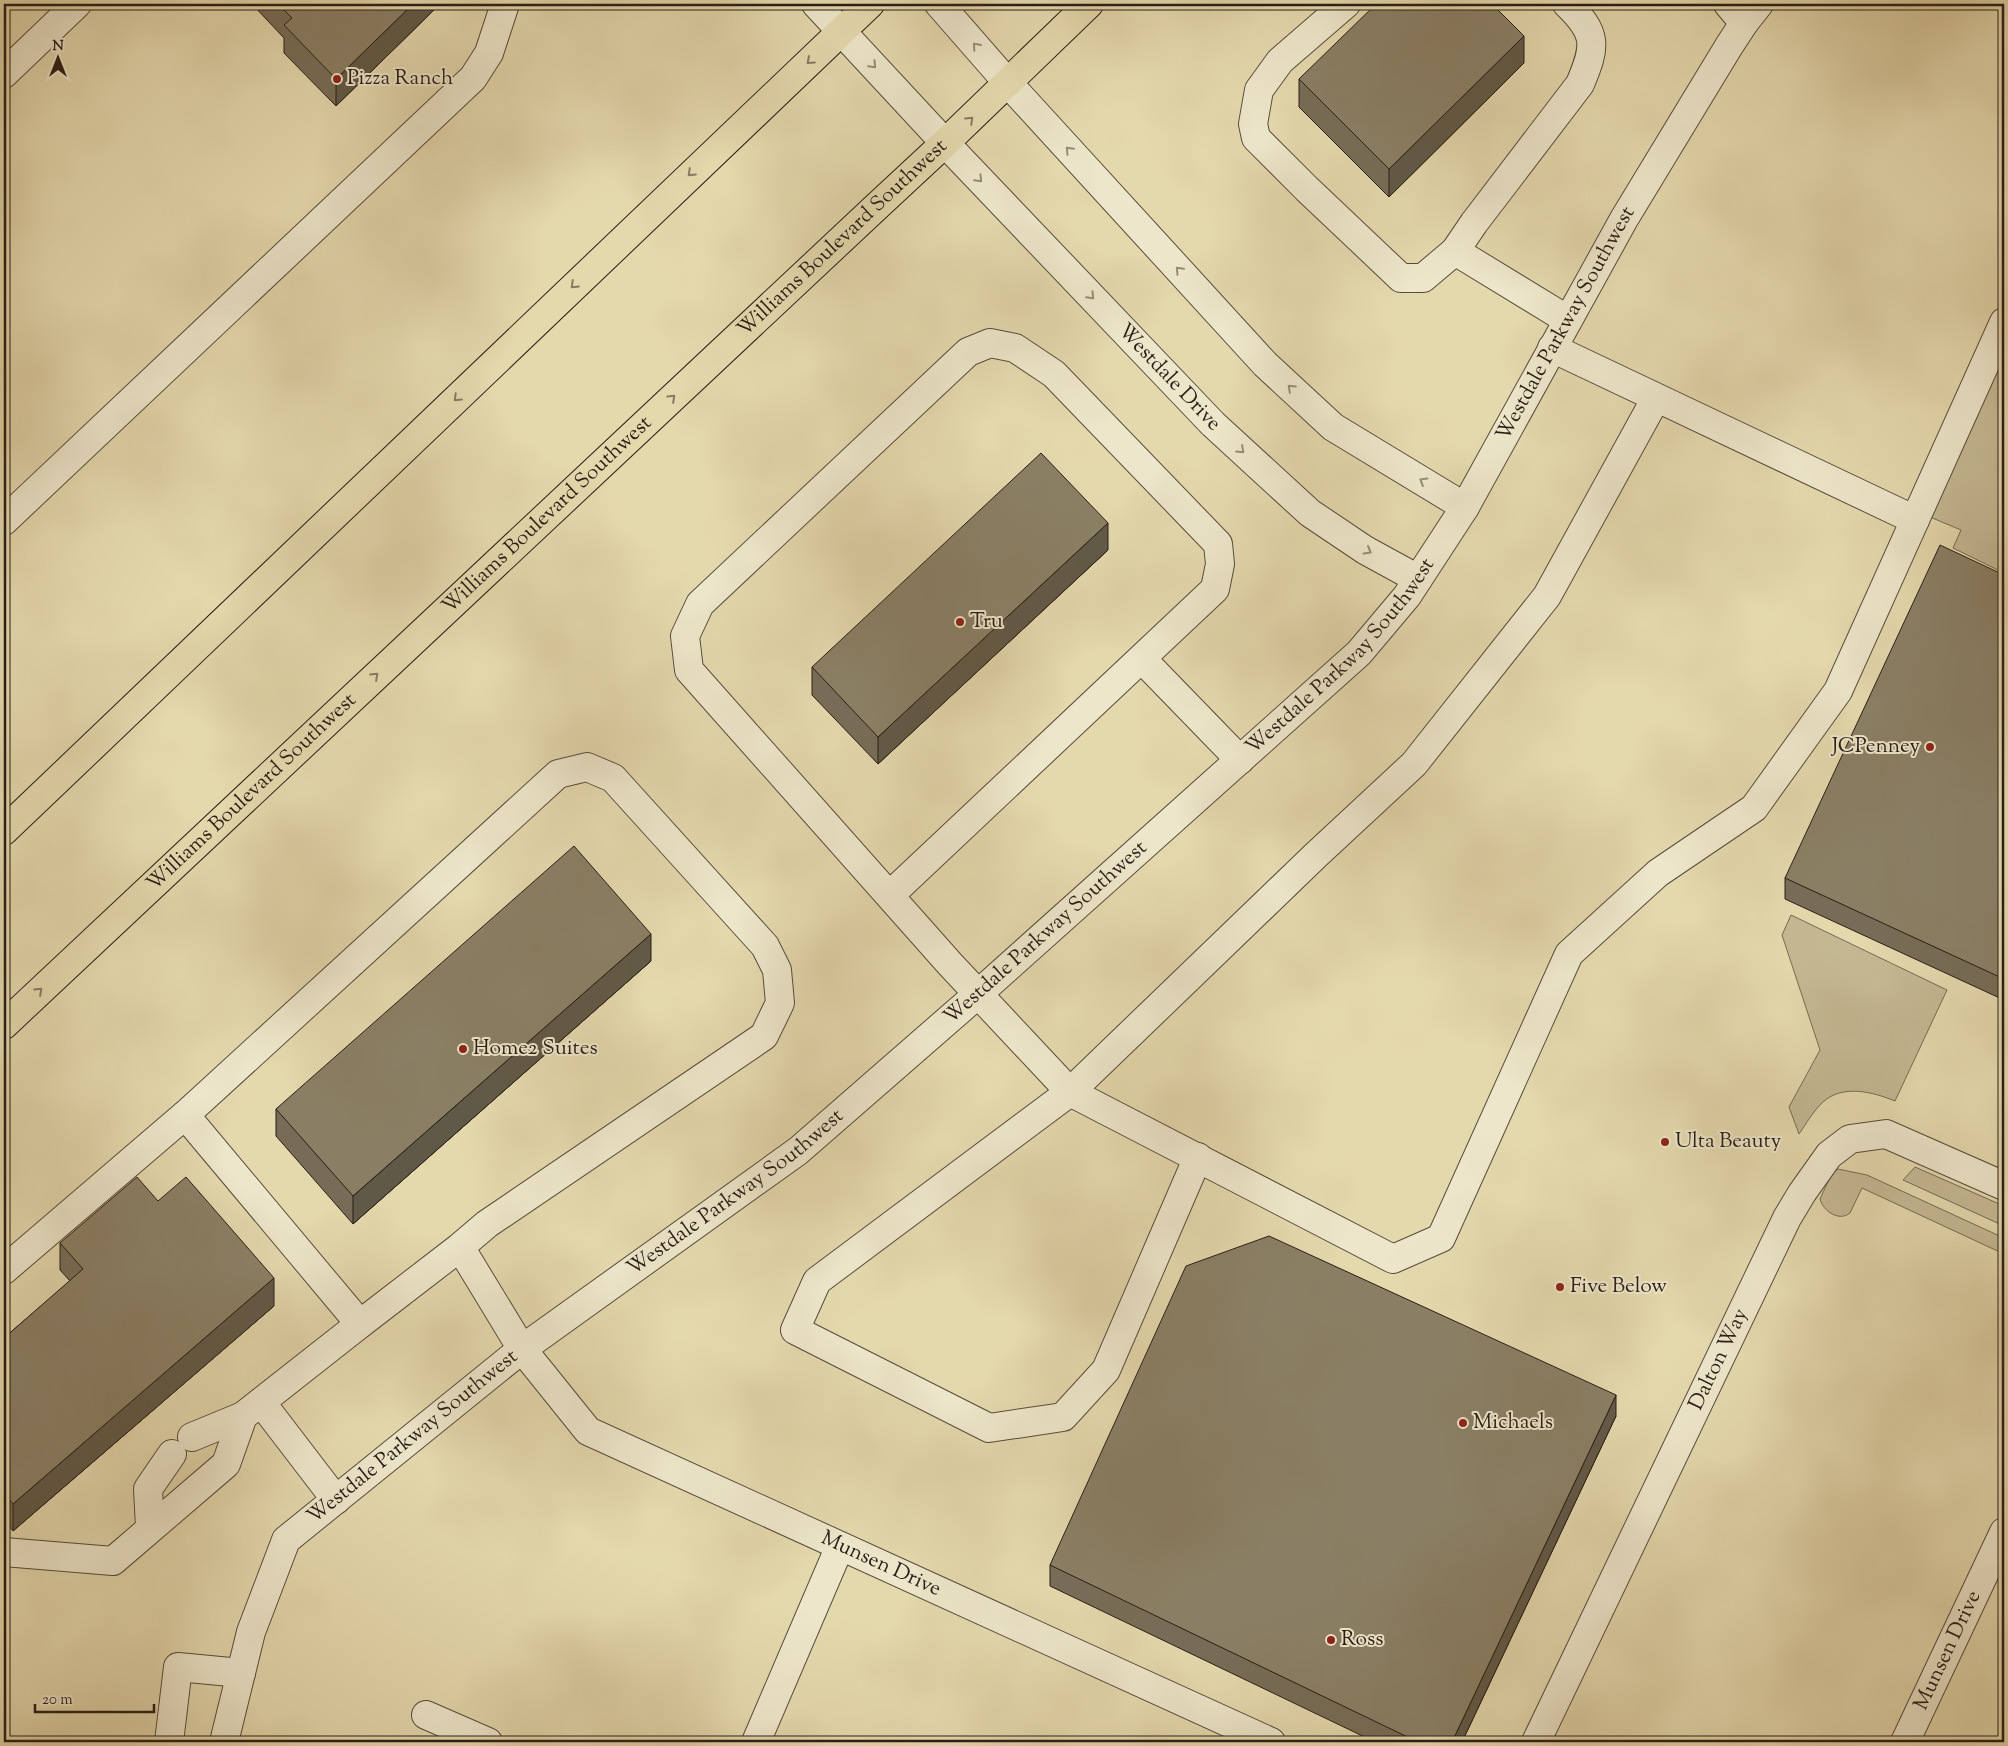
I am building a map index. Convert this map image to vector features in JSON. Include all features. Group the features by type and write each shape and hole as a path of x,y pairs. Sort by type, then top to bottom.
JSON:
{"main road":[{"path":"4,831 870,4"},
{"name":"Williams Boulevard Southwest","path":"4,1025 866,215 945,144 1088,4"}],"street":[{"path":"4,74 77,4"},
{"path":"4,521 473,78 489,53 505,4"},
{"name":"Westdale Drive","path":"816,4 945,144 1227,437 1310,513 1364,550 1418,579"},
{"path":"939,4 1008,83 1265,364 1333,427 1465,507"},
{"path":"1346,4 1280,61 1259,90 1253,124 1256,138 1401,278 1423,278 1455,251 1474,223 1580,84 1591,59 1592,40 1582,19 1567,4"},
{"name":"Westdale Parkway Southwest","path":"224,1742 251,1632 286,1540 522,1349 798,1151 978,994 1359,653 1407,596 1465,507 1624,219 1744,10"},
{"path":"1455,251 1568,320"},
{"path":"890,895 1215,589 1220,564 1218,544 1054,374 1015,348 990,343 968,352 700,604 685,636 689,670 978,994 1070,1092 1393,1258 1441,1238 1569,954 1658,873 1754,808 1838,691 2004,322"},
{"path":"1552,348 1915,520"},
{"path":"1198,1157 1106,1370 1063,1417 989,1428 795,1330 817,1281 1070,1092 1316,855 1414,764 1547,596 1656,398"},
{"path":"1142,659 1240,760"},
{"path":"4,1270 185,1115 558,774 587,767 613,778 765,946 777,970 780,1003 764,1036 487,1224 252,1409 192,1437"},
{"path":"185,1115 360,1324"},
{"name":"Dalton Way","path":"1536,1742 1787,1218 1829,1155 1850,1139 1886,1134 2004,1186"},
{"name":"Munsen Drive","path":"460,1247 522,1349 588,1431 1271,1742"},
{"path":"252,1409 336,1500"},
{"path":"4,1552 113,1561 150,1527 226,1464 252,1409"},
{"path":"150,1527 148,1488 172,1454"},
{"name":"Munsen Drive","path":"1905,1742 2004,1532"},
{"path":"756,1742 840,1546"},
{"path":"169,1742 178,1667 241,1673"},
{"path":"426,1715 488,1742"}],"shaded area":[{"path":"2004,354 2004,573 1953,548 1961,530 1930,517"},
{"path":"1791,915 1947,990 1895,1101 1858,1091 1849,1091 1831,1096 1813,1113 1799,1134 1789,1107 1820,1050 1782,935"},
{"path":"1915,1167 2004,1206 2004,1226 1903,1180"},
{"path":"1838,1169 1867,1175 2004,1238 2004,1254 1862,1188 1850,1213 1841,1216 1832,1214 1824,1208 1820,1199 1831,1175"}],"building":[{"path":"278,4 413,4 336,79 284,25 292,18"},
{"path":"1376,4 1492,4 1524,36 1389,169 1299,79"},
{"name":"Tru","path":"1041,453 1108,523 878,737 812,667"},
{"name":"JCPenney","path":"1940,545 2004,575 2004,979 1785,878"},
{"name":"Home2 Suites","path":"574,846 651,934 353,1196 276,1109"},
{"path":"137,1177 158,1201 186,1177 274,1278 13,1504 4,1493 4,1338 83,1269 60,1243"},
{"path":"1269,1236 1616,1395 1452,1742 1418,1742 1050,1565 1186,1266"}],"place":[{"name":"Pizza Ranch","path":"337,79"},
{"name":"Tru","path":"960,622"},
{"name":"JCPenney","path":"1930,747"},
{"name":"Home2 Suites","path":"463,1049"},
{"name":"Ulta Beauty","path":"1665,1142"},
{"name":"Five Below","path":"1560,1287"},
{"name":"Michaels","path":"1463,1423"},
{"name":"Ross","path":"1331,1640"}]}
